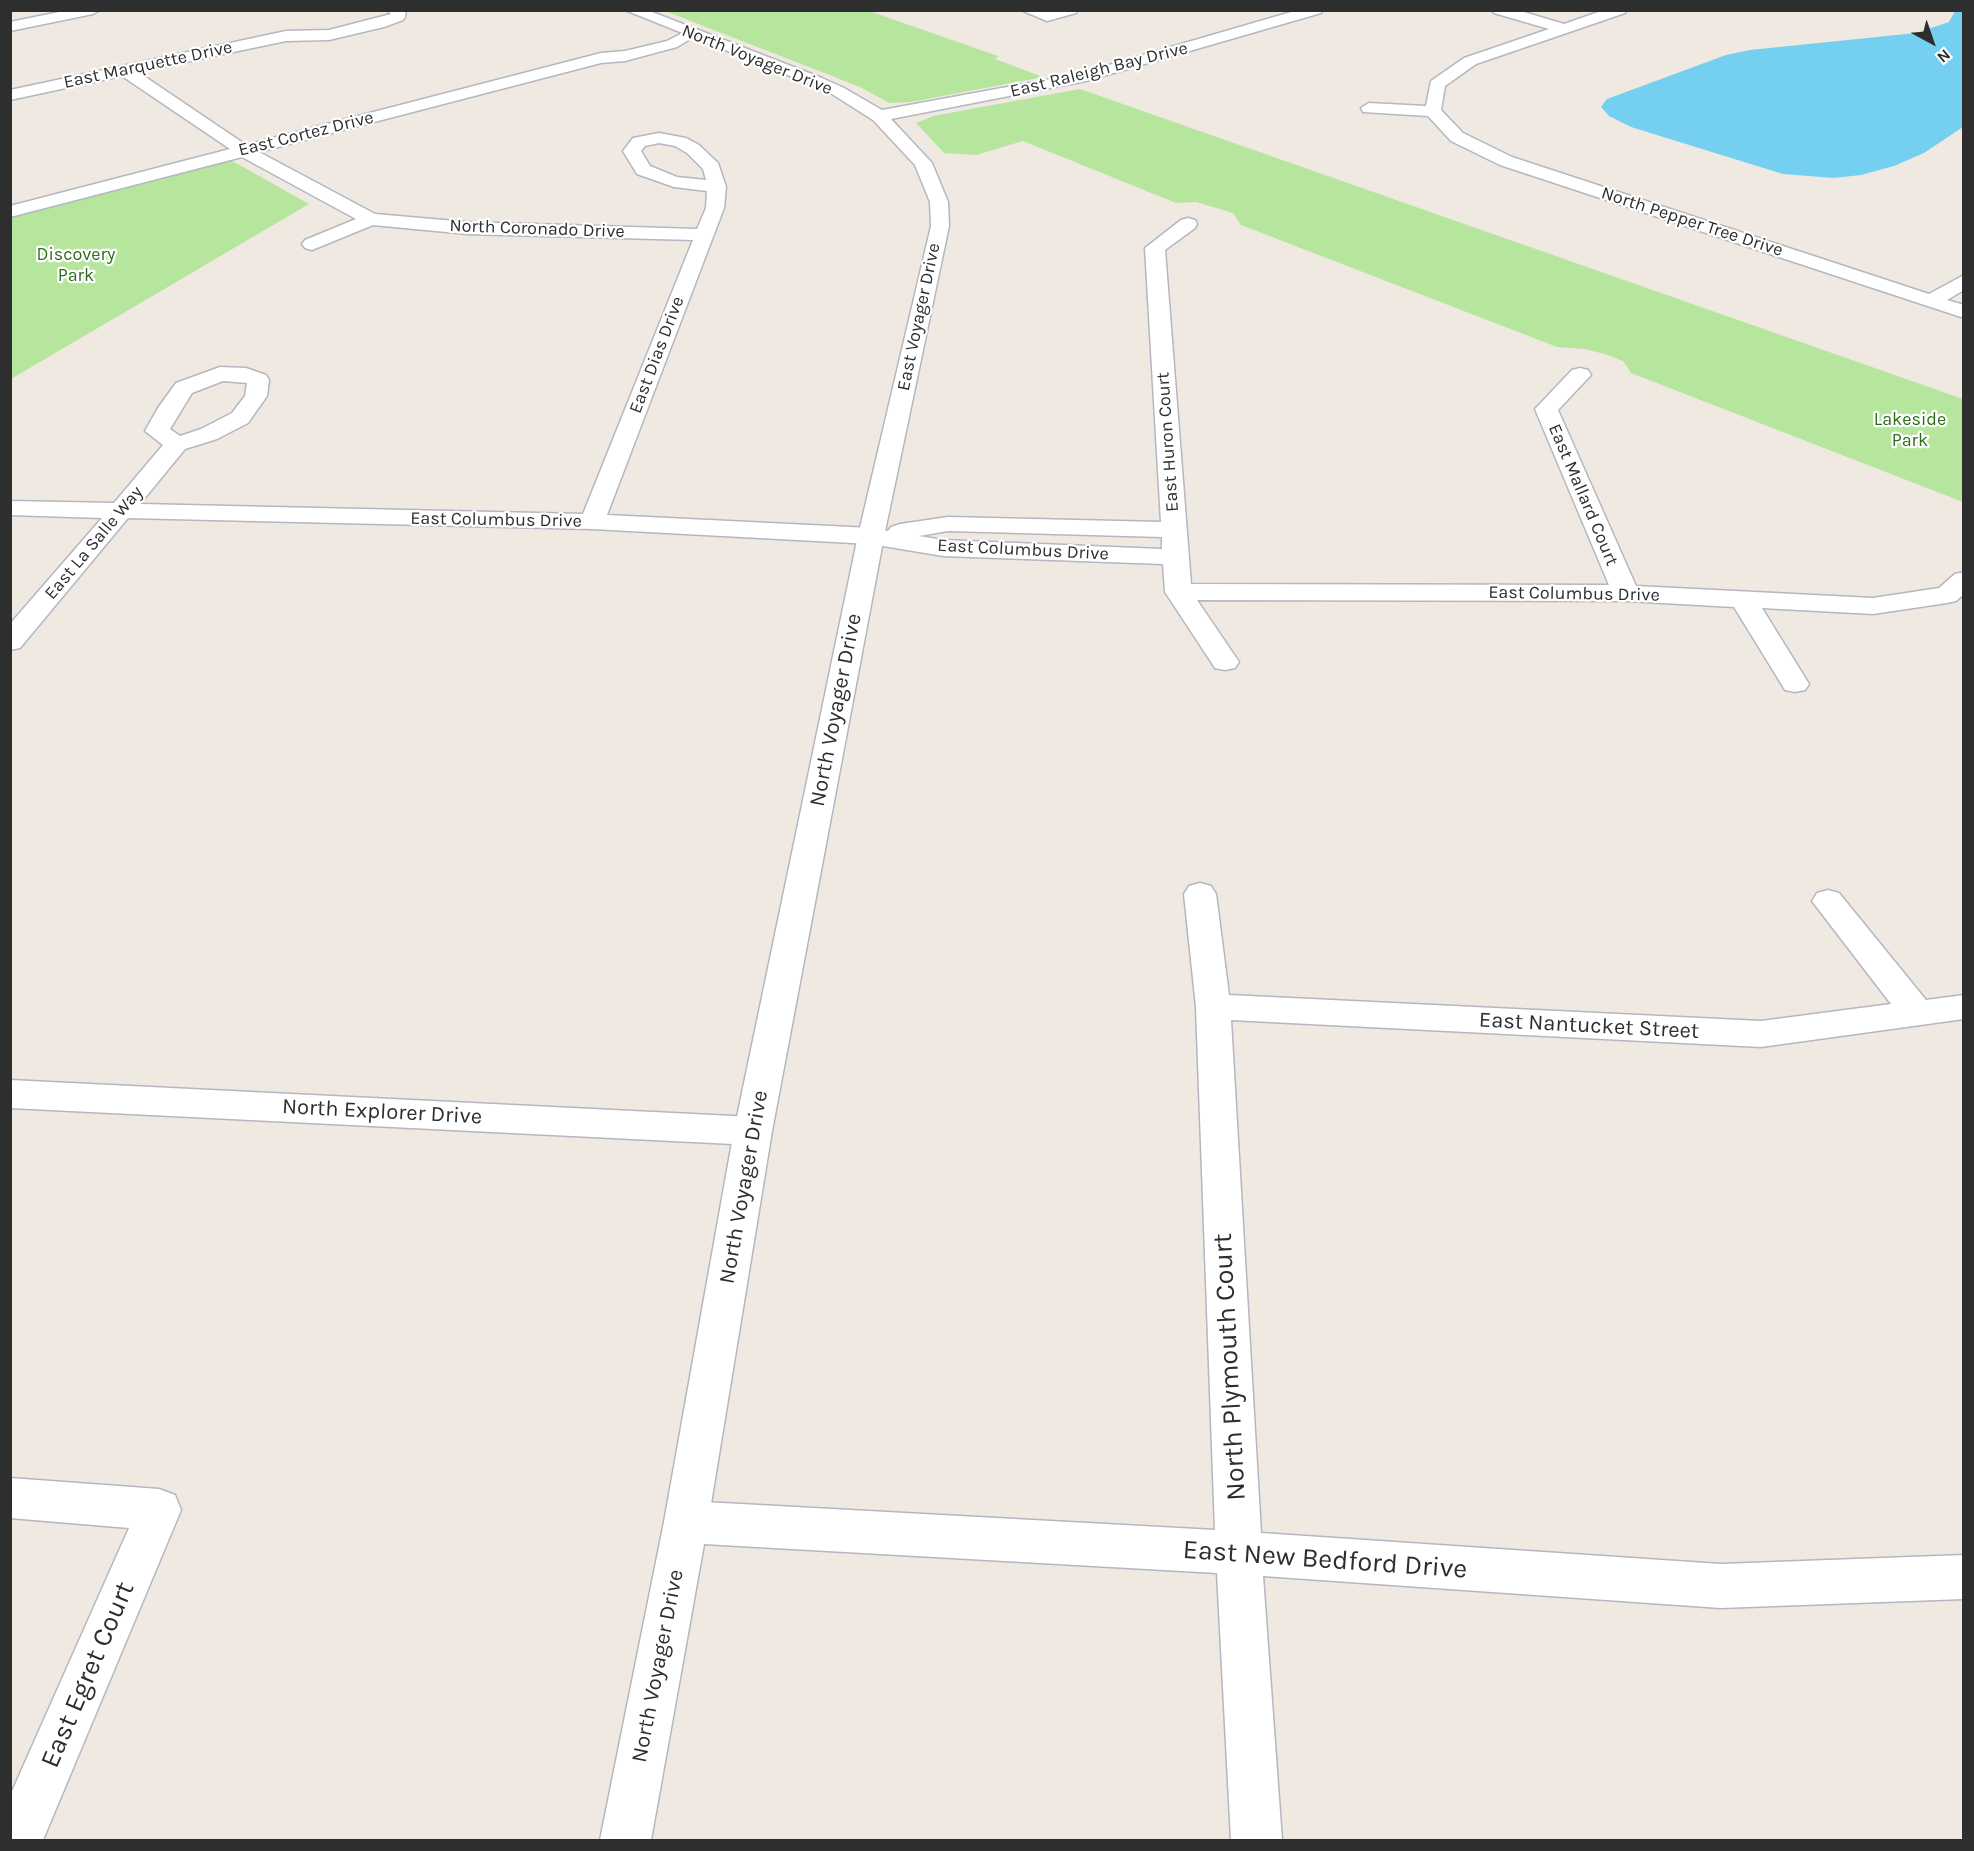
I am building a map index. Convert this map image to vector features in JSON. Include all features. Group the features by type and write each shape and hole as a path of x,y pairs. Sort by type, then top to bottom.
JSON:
{"street":[{"path":"10,27 93,10"},
{"name":"East Marquette Drive","path":"10,94 286,36 329,35 379,24 398,17 399,11 394,10"},
{"name":"North Voyager Drive","path":"632,10 816,81 845,95 879,116"},
{"path":"1028,10 1047,17 1071,10"},
{"name":"East Raleigh Bay Drive","path":"879,116 1080,78 1316,10"},
{"path":"1499,10 1565,29"},
{"path":"1369,108 1433,111 1437,84 1470,61 1620,10"},
{"path":"1565,13 1591,20"},
{"name":"East Marquette Drive","path":"286,36 287,29 320,19"},
{"name":"East Cortez Drive","path":"10,212 601,58 625,56 672,44 692,33"},
{"name":"North Coronado Drive","path":"124,70 242,150 371,219 467,228 704,235"},
{"name":"North Pepper Tree Drive","path":"1433,111 1457,137 1506,161 1964,312"},
{"name":"East Voyager Drive","path":"871,536 939,226 939,202 923,163 879,116"},
{"name":"East Dias Drive","path":"592,522 715,208 717,187"},
{"name":"North Coronado Drive","path":"312,244 371,219"},
{"name":"East Huron Court","path":"1178,592 1155,248 1188,224"},
{"path":"1931,301 1964,281"},
{"name":"East Mallard Court","path":"1580,375 1546,409 1626,593"},
{"name":"East La Salle Way","path":"10,642 177,444"},
{"name":"East Columbus Drive","path":"10,508 592,522 871,536 944,548 1176,557"},
{"name":"East Columbus Drive","path":"871,536 948,524 1174,530"},
{"name":"North Voyager Drive","path":"625,1840 686,1522 753,1131 871,536"},
{"name":"East Columbus Drive","path":"1178,592 1626,593 1873,606 1947,595 1964,580"},
{"path":"1178,592 1225,662"},
{"path":"1743,599 1795,684"},
{"name":"North Plymouth Court","path":"1200,894 1214,1007 1239,1553 1256,1840"},
{"path":"1828,901 1917,1013"},
{"name":"East Nantucket Street","path":"1214,1007 1761,1034 1964,1007"},
{"name":"North Explorer Drive","path":"10,1094 753,1131"},
{"name":"East Egret Court","path":"10,1498 159,1510 17,1840"},
{"name":"East New Bedford Drive","path":"686,1522 1239,1553 1721,1587 1964,1576"}],"green space":[{"path":"665,11 869,11 998,56 995,59 1043,77 911,102 889,103 862,88"},
{"name":"Lakeside Park","path":"1080,89 1963,399 1963,502 1631,373 1623,361 1605,354 1584,349 1557,347 1241,225 1233,213 1196,202 1176,203 1023,141 976,155 944,153 916,123 933,116"},
{"name":"Discovery Park","path":"227,158 309,204 11,379 10,217"}],"water":[{"path":"1955,11 1963,11 1963,127 1924,153 1894,166 1861,175 1834,178 1783,174 1631,127 1609,116 1601,107 1607,99 1726,55 1750,50 1916,33 1949,22"}]}
